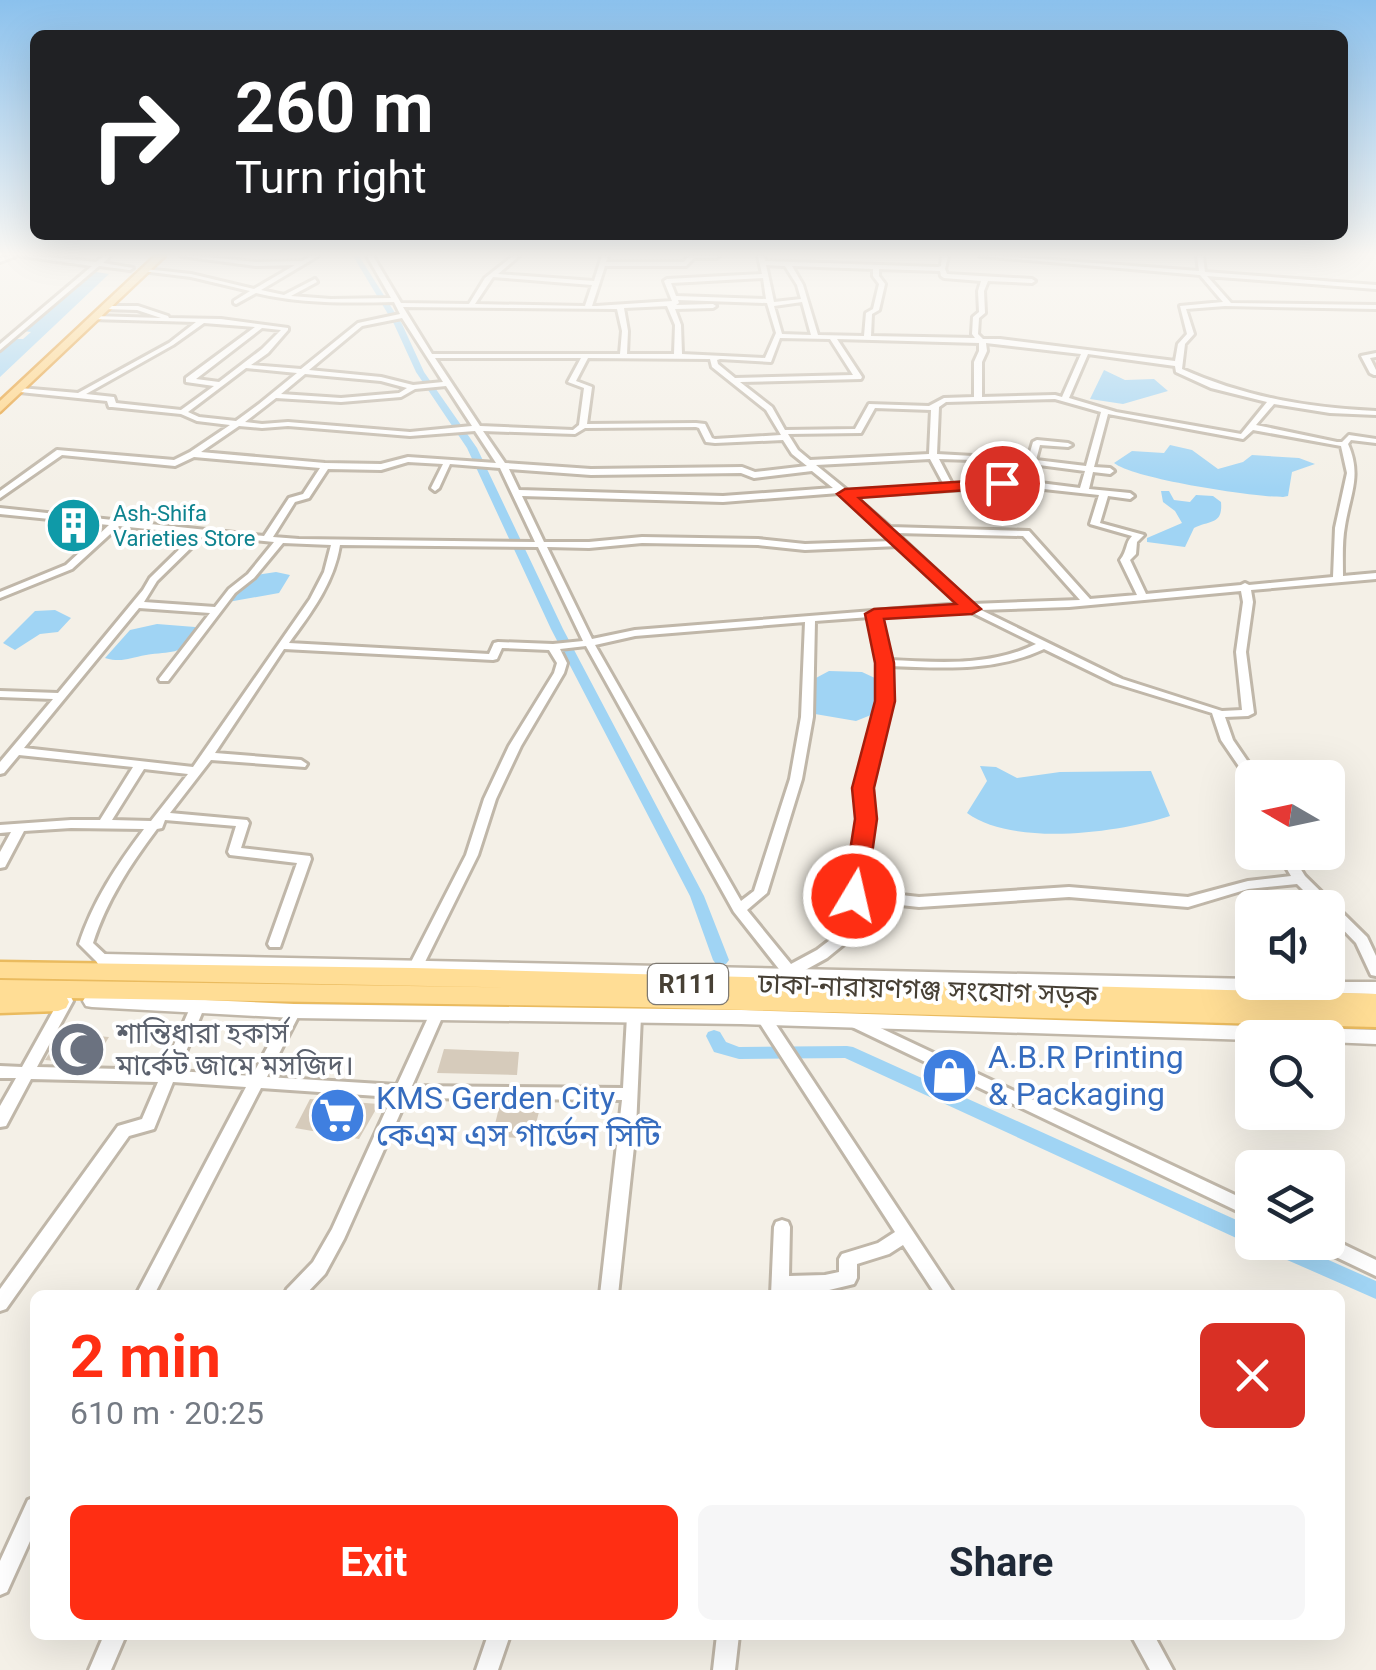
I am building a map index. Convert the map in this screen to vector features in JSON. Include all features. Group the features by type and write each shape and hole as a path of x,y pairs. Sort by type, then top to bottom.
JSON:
{"highway":[{"path":"0,391 60,334"},
{"path":"0,408 77,334"}],"main road":[{"name":"R111","path":"0,958 104,960 152,982"},
{"name":"ঢাকা-নারায়ণগঞ্জ সংযোগ সড়ক","path":"0,970 152,982 1376,1018"},
{"name":"ঢাকা-নারায়ণগঞ্জ সংযোগ সড়ক","path":"0,988 277,973 1020,985 1376,1002"},
{"name":"R111","path":"0,1004 92,1001 152,982"}],"street":[{"path":"0,348 15,334"},
{"path":"81,394 185,334"},
{"path":"219,384 189,380 250,334"},
{"path":"183,412 282,334"},
{"path":"0,495 60,452 174,463 238,424 347,334"},
{"path":"417,334 472,429 517,493 536,544 585,643 739,910 790,973"},
{"path":"623,356 626,334"},
{"path":"678,334 678,356"},
{"path":"867,334 867,338"},
{"path":"978,334 982,341 975,386 978,399"},
{"path":"1191,334 1182,344 1179,370 1214,386 1330,411 1376,413"},
{"path":"430,356 768,360 778,336 982,341 1178,364"},
{"path":"0,338 10,338"},
{"path":"732,380 858,376 832,338"},
{"path":"1065,398 1085,352"},
{"path":"1374,372 1365,356 1376,355"},
{"path":"583,426 588,387 572,382 586,356"},
{"path":"717,358 715,365 769,410 810,466 972,609 1042,646 1142,690 1205,706 1219,714 1248,713 1241,640 1248,602 1245,586"},
{"path":"244,366 382,379 414,387 444,384"},
{"path":"274,396 350,400 401,395 414,387"},
{"path":"20,390 81,394 111,399 112,406 183,412 238,424 410,434 472,429 575,432 583,426 696,425 702,426 709,440 723,442 858,431 872,406 935,406 944,400 1065,398 1105,410 1240,437 1247,436 1272,401"},
{"path":"935,406 933,456 948,485"},
{"path":"1084,490 1105,410"},
{"path":"1252,427 1344,444"},
{"path":"402,460 410,434"},
{"path":"1344,444 1349,437 1376,441"},
{"path":"1030,461 1038,442 1068,445"},
{"path":"1338,578 1342,518 1352,496 1353,462 1344,444"},
{"path":"193,454 325,466 380,467 402,460 499,467 742,470 754,475 810,466 933,456 1030,461 1110,471"},
{"path":"435,488 446,464"},
{"path":"266,540 292,500 308,493 325,466"},
{"path":"517,493 724,499 948,485 1030,484 1130,496"},
{"path":"1104,494 1095,524 1140,535 1132,541 1125,560 1143,597"},
{"path":"0,511 280,541 536,544 662,540 828,547 901,543"},
{"path":"0,595 69,567 117,524"},
{"path":"886,530 1026,533 1087,602"},
{"path":"0,770 137,605 153,580 200,534"},
{"path":"164,679 218,610 280,541"},
{"path":"336,542 326,580 208,756 132,856 91,922 86,944 104,960 790,973 1020,985 1376,988"},
{"path":"282,646 494,657 498,644 553,647 635,633 1087,602 1376,576"},
{"path":"137,605 218,610"},
{"path":"790,973 854,929 854,896 866,819 863,788 885,701 884,663 874,614"},
{"path":"739,910 760,893 796,779 807,717 810,618"},
{"path":"884,663 991,661 1026,656 1042,646"},
{"path":"416,966 472,855 490,799 514,746 562,664 553,647"},
{"path":"0,694 59,696"},
{"path":"1219,714 1227,740 1241,760"},
{"path":"17,751 197,771"},
{"path":"208,756 302,764"},
{"path":"104,824 140,765"},
{"path":"0,830 161,820 243,823 234,852 305,859 275,944"},
{"path":"0,864 20,827"},
{"path":"1294,870 1362,940 1376,972"},
{"path":"854,896 920,902 1069,892 1188,902 1248,885 1300,879"},
{"path":"0,1121 66,1001"},
{"path":"92,1001 294,1011 852,1020 1376,1037"},
{"path":"0,1303 124,1131 148,1124 197,1008"},
{"path":"148,1290 294,1011"},
{"path":"299,1290 319,1268 405,1092 437,1013"},
{"path":"610,1290 631,1094 634,1016"},
{"path":"764,1018 801,1080 942,1290"},
{"path":"852,1020 1235,1204"},
{"path":"0,1072 170,1076 405,1092 631,1094"},
{"path":"782,1227 780,1290 848,1278 848,1258 883,1250 904,1235"},
{"path":"1345,1253 1376,1268"},
{"path":"0,1585 30,1518"},
{"path":"100,1670 114,1640"},
{"path":"487,1670 497,1640"},
{"path":"724,1670 727,1640"},
{"path":"1145,1640 1162,1670"}],"water":[{"path":"29,334 46,334 0,377 0,352 14,339"},
{"path":"1104,370 1125,380 1154,379 1168,391 1123,404 1090,399"},
{"path":"1170,445 1192,450 1218,469 1243,462 1252,455 1299,458 1315,464 1292,472 1288,496 1283,497 1169,481 1114,463 1132,451 1164,453"},
{"path":"1161,491 1169,491 1174,500 1190,502 1196,495 1213,496 1221,502 1220,515 1194,528 1185,547 1147,542 1147,538 1182,523 1163,502"},
{"path":"256,575 290,575 279,593 228,602"},
{"path":"55,610 71,618 58,632 40,634 15,650 3,643 35,611"},
{"path":"157,624 195,627 196,633 175,651 121,660 105,658 130,630"},
{"path":"829,671 862,672 877,679 880,703 876,713 856,721 815,714 811,708 814,679"},
{"path":"980,766 996,767 1017,778 1060,772 1151,771 1170,816 1066,834 987,824 967,813 987,781"}],"building":[{"name":"শান্তিধারা হকার্স মার্কেট জামে মসজিদ।","path":"63,1033 109,1037 92,1065 45,1060"},
{"path":"444,1049 519,1052 517,1075 437,1073"},
{"name":"KMS Gerden City কেএম এস গার্ডেন সিটি","path":"310,1099 379,1104 359,1139 295,1128"},
{"path":"500,1104 540,1108 532,1139 492,1136"}],"waterway":[{"path":"403,334 420,372 472,448 557,629 697,896 721,960"},
{"path":"714,1036 720,1047 739,1053 847,1052 1235,1228"},
{"path":"1308,1260 1376,1290"}],"place":[{"name":"Ash-Shifa Varieties Store","path":"74,526"},
{"name":"শান্তিধারা হকার্স মার্কেট জামে মসজিদ।","path":"77,1049"},
{"name":"A.B.R Printing & Packaging","path":"949,1075"},
{"name":"KMS Gerden City কেএম এস গার্ডেন সিটি","path":"337,1116"}],"route":[{"path":"854,896 866,819 863,788 873,736 885,701 884,663 874,614 972,609 845,494 1002,483"}]}
